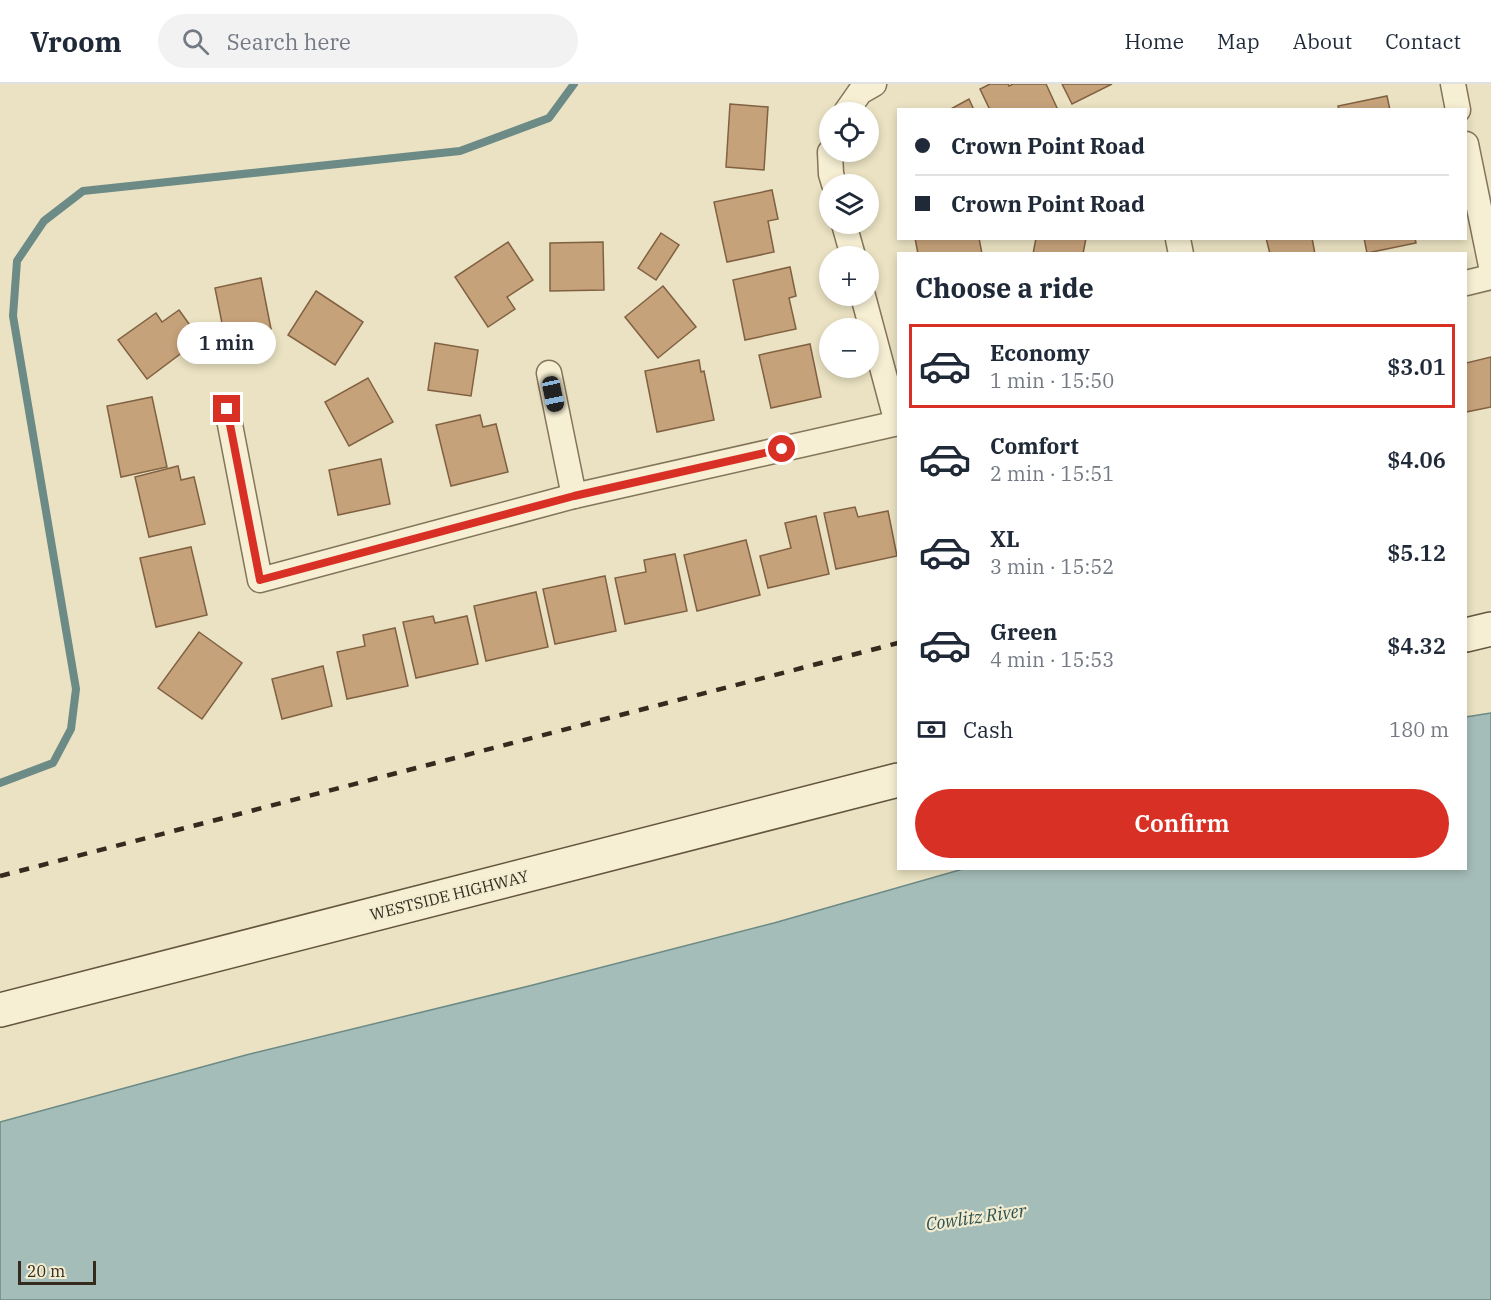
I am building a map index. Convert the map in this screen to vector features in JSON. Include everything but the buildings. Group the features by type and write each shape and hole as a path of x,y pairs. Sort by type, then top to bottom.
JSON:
{"main road":[{"path":"1467,636 1491,629"},
{"name":"WESTSIDE HIGHWAY","path":"0,1010 897,780"}],"street":[{"path":"853,102 860,92 874,84"},
{"path":"1453,84 1458,108"},
{"path":"1467,149 1491,266"},
{"path":"1467,283 1491,277"},
{"path":"866,306 897,419"},
{"path":"549,373 574,496"},
{"path":"227,409 260,580 574,496 897,423"}],"water":[{"name":"Cowlitz River","path":"1491,713 1491,1300 0,1300 0,1122 246,1055 774,923 960,870 1467,870 1467,717"}],"waterway":[{"path":"0,783 53,763 71,729 76,689 13,316 17,261 44,221 83,191 460,151 549,118 574,84"}],"railway":[{"path":"0,876 897,643"}],"route":[{"path":"227,409 260,580 574,496 782,449"}]}
